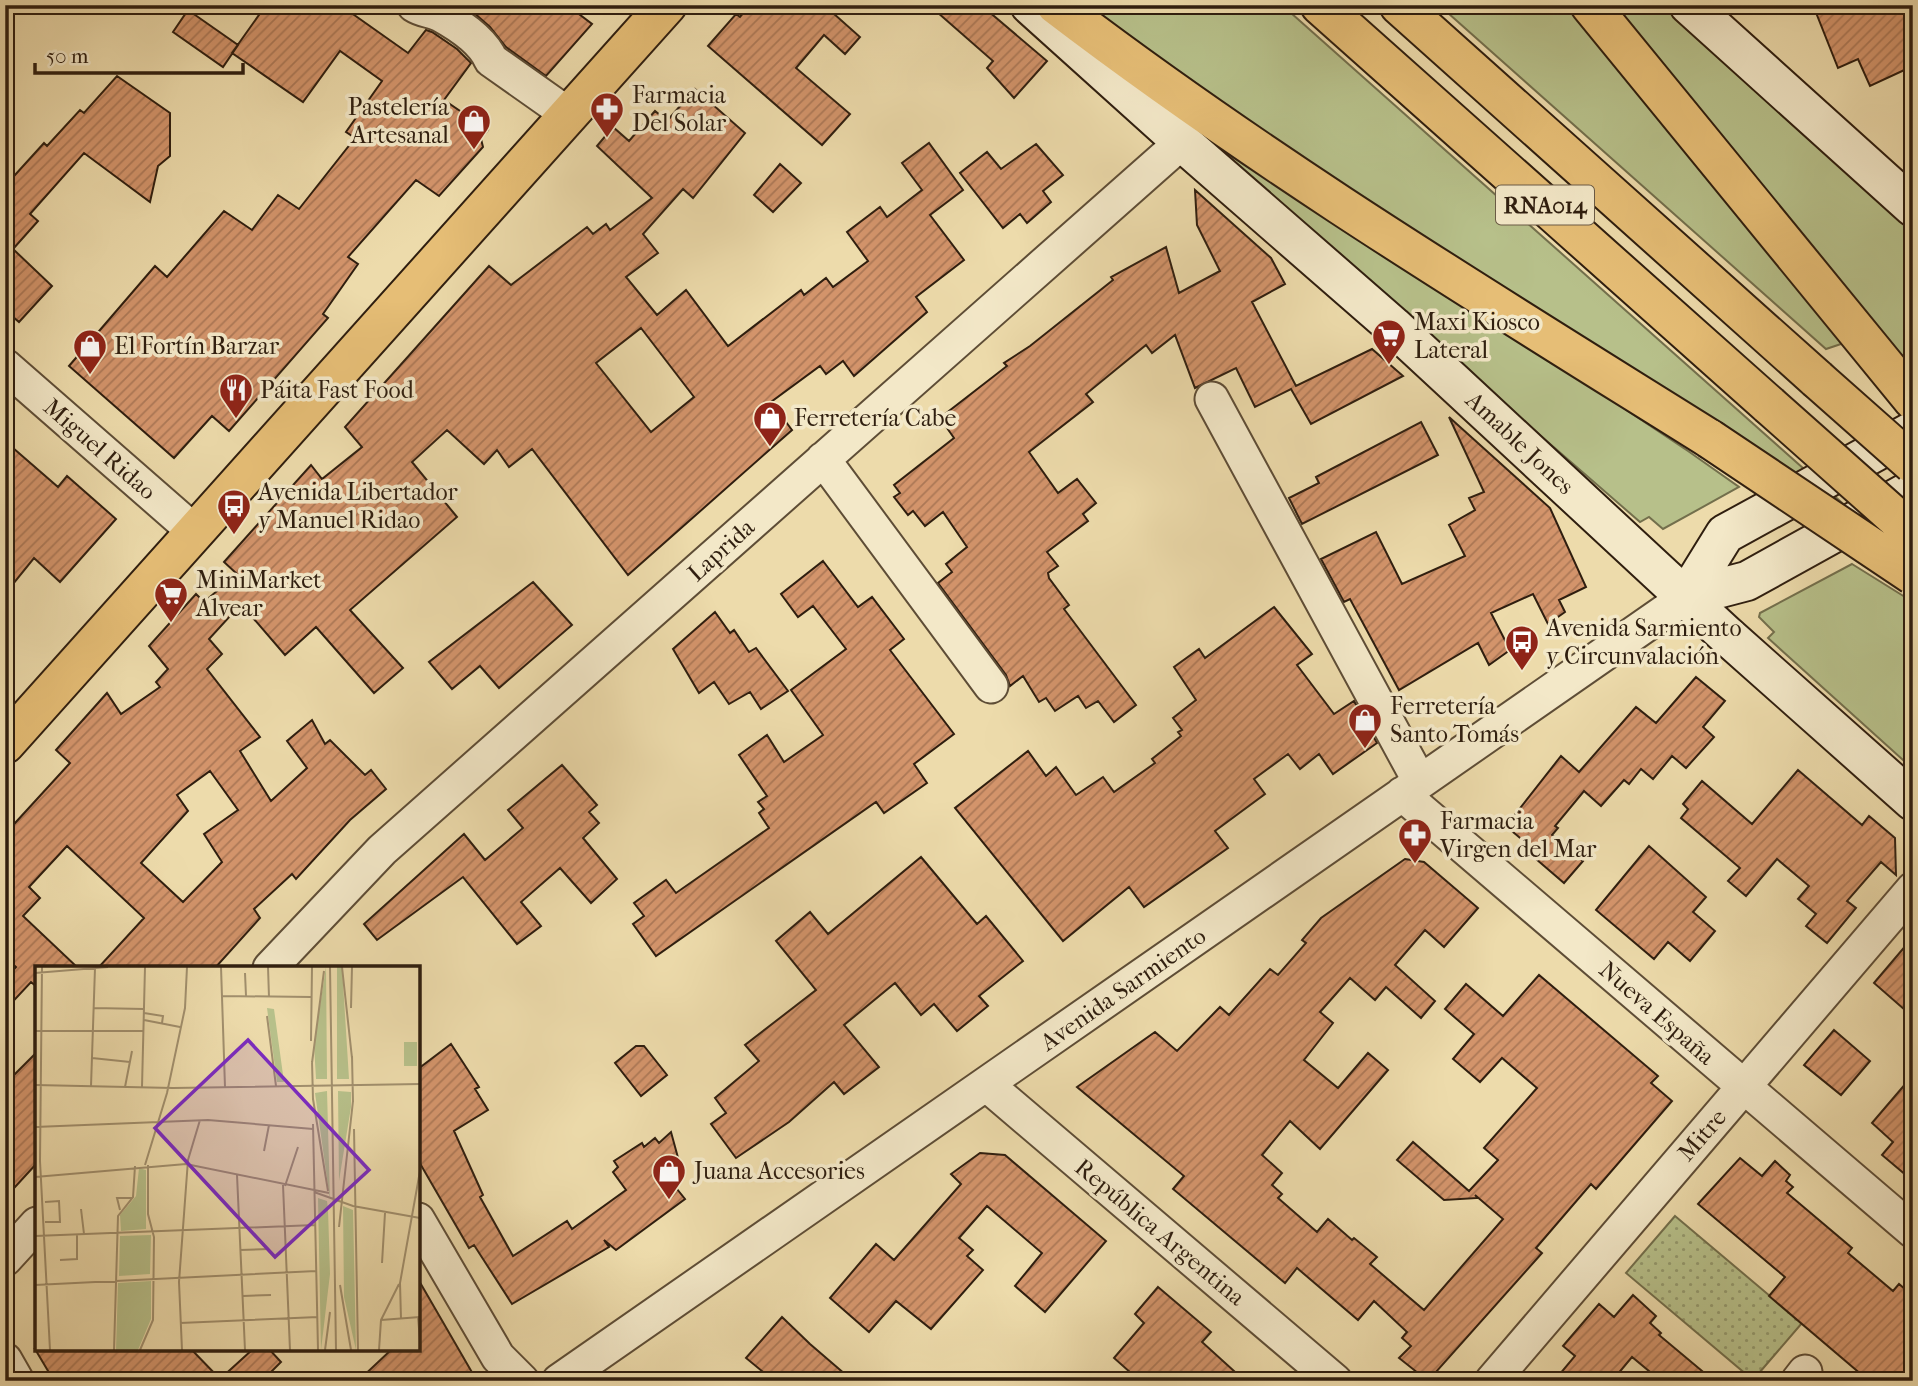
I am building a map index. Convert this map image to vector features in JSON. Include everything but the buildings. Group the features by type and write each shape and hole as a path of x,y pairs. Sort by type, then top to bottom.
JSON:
{"main road":[{"path":"5,744 667,5"},
{"path":"1056,5 1134,65 1297,178 1710,439 1913,575"},
{"name":"RNA014","path":"1320,5 1913,533"},
{"name":"RNA014","path":"1399,5 1913,464"},
{"path":"1590,5 1913,400"}],"street":[{"path":"414,5 423,11 438,13 486,47 491,60 569,115"},
{"name":"Amable Jones","path":"1030,5 1182,142 1394,326 1686,597 1913,801"},
{"path":"1689,5 1913,207"},
{"name":"Laprida","path":"272,966 382,850 1182,142"},
{"name":"Miguel Ridao","path":"5,366 195,531"},
{"path":"1212,399 1411,788"},
{"name":"Avenida Sarmiento","path":"1686,597 1725,534 1913,431"},
{"path":"824,459 991,686"},
{"name":"Avenida Sarmiento","path":"559,1381 1686,597 1747,581 1913,489"},
{"name":"Nueva España","path":"1411,788 1744,1087 1913,1231"},
{"name":"Mitre","path":"1492,1381 1913,890"},
{"name":"República Argentina","path":"986,1084 1335,1381"},
{"path":"420,1223 498,1357 522,1381"},
{"path":"5,1259 35,1226"},
{"path":"5,1360 17,1381"}],"green space":[{"path":"1076,5 1282,5 1867,525 1487,285"},
{"path":"1439,5 1579,5 1844,343 1826,349"},
{"path":"1612,5 1669,5 1913,228 1913,367 1887,340"},
{"path":"1131,80 1739,487 1663,529 1649,517 1640,522"},
{"path":"1852,564 1913,602 1913,769 1768,638 1774,632 1759,617 1760,613"},
{"path":"1675,1216 1802,1323 1753,1380 1626,1273"}],"place":[{"name":"Farmacia Del Solar","path":"607,139"},
{"name":"Pastelería Artesanal","path":"474,151"},
{"name":"Maxi Kiosco Lateral","path":"1389,366"},
{"name":"El Fortín Barzar","path":"90,376"},
{"name":"Páita Fast Food","path":"236,420"},
{"name":"Ferretería Cabe","path":"770,448"},
{"name":"Avenida Libertador y Manuel Ridao","path":"234,536"},
{"name":"MiniMarket Alvear","path":"171,624"},
{"name":"Avenida Sarmiento y Circunvalación","path":"1522,672"},
{"name":"Ferretería Santo Tomás","path":"1365,750"},
{"name":"Farmacia Virgen del Mar","path":"1415,865"},
{"name":"Juana Accesories","path":"669,1201"}]}
